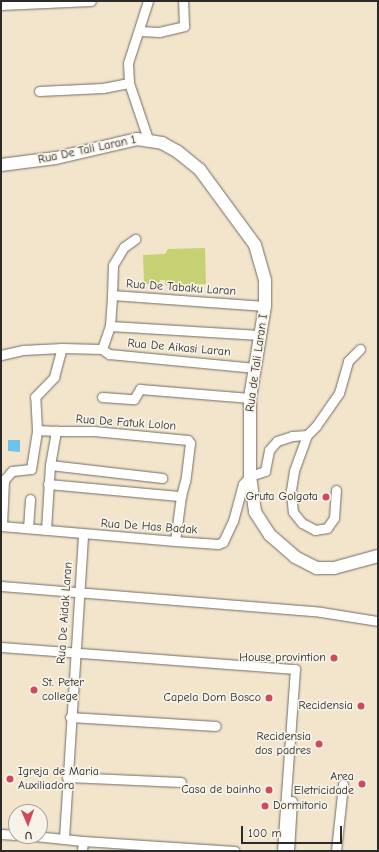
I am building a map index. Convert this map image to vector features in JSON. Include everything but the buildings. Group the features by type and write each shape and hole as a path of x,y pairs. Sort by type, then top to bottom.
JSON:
{"main road":[{"name":"Rua De Tali Laran 1","path":"1,165 56,158 126,140 148,139"},
{"name":"Rua de Tali Laran I","path":"148,139 178,152 200,170 243,227 261,259 266,294 250,398 250,476 255,512 270,535 304,562 324,569 378,556"}],"street":[{"path":"1,5 91,1"},
{"path":"148,1 128,63 129,83 148,139"},
{"path":"139,31 159,32 184,26 184,1"},
{"path":"39,91 103,88 129,83"},
{"path":"112,295 113,265 124,247 136,239"},
{"name":"Rua De Tabaku Laran","path":"102,348 110,326 112,295 265,306"},
{"path":"110,326 260,335"},
{"path":"1,526 4,480 12,471 31,469 37,430 35,397 54,377 62,348"},
{"path":"1,355 23,350 102,348"},
{"name":"Rua De Aikasi Laran","path":"102,348 109,354 254,368"},
{"path":"336,490 334,518 327,528 314,530 302,523 293,512 291,491 294,471 307,436 336,399 348,361 360,349"},
{"path":"102,397 134,399 140,389 250,398"},
{"path":"37,430 56,431 48,484 46,530"},
{"name":"Rua De Fatuk Lolon","path":"56,431 94,431 188,440 190,443 175,541"},
{"path":"250,476 265,471 269,450 277,441 292,436 307,436"},
{"path":"50,465 162,478"},
{"name":"Rua De Has Badak","path":"1,526 175,541 223,542 233,521 243,484 250,476"},
{"path":"48,484 181,496"},
{"path":"28,528 30,499"},
{"name":"Rua De Aidak Laran","path":"64,838 82,534"},
{"path":"1,586 79,594 321,612 378,621"},
{"path":"1,647 295,669 282,851"},
{"path":"289,851 299,661"},
{"path":"70,717 216,726"},
{"path":"67,777 181,782"},
{"path":"336,851 343,784"},
{"path":"48,837 83,841 235,851"},
{"path":"82,851 83,841"}],"green space":[{"path":"205,248 206,284 188,285 188,290 173,291 172,285 165,285 165,280 160,280 160,284 144,284 143,255 165,254 168,249"}],"water":[{"path":"8,440 20,440 20,452 8,451"}],"place":[{"name":"Gruta Golgota","path":"326,497"},
{"name":"House provintion","path":"334,658"},
{"name":"St. Peter college","path":"34,690"},
{"name":"Capela Dom Bosco","path":"269,698"},
{"name":"Recidensia","path":"361,706"},
{"name":"Recidensia dos padres","path":"319,744"},
{"name":"Igreja de Maria Auxiliadora","path":"10,779"},
{"name":"Area Eletricidade","path":"362,784"},
{"name":"Casa de bainho","path":"269,790"},
{"name":"Dormitorio","path":"265,806"}]}
